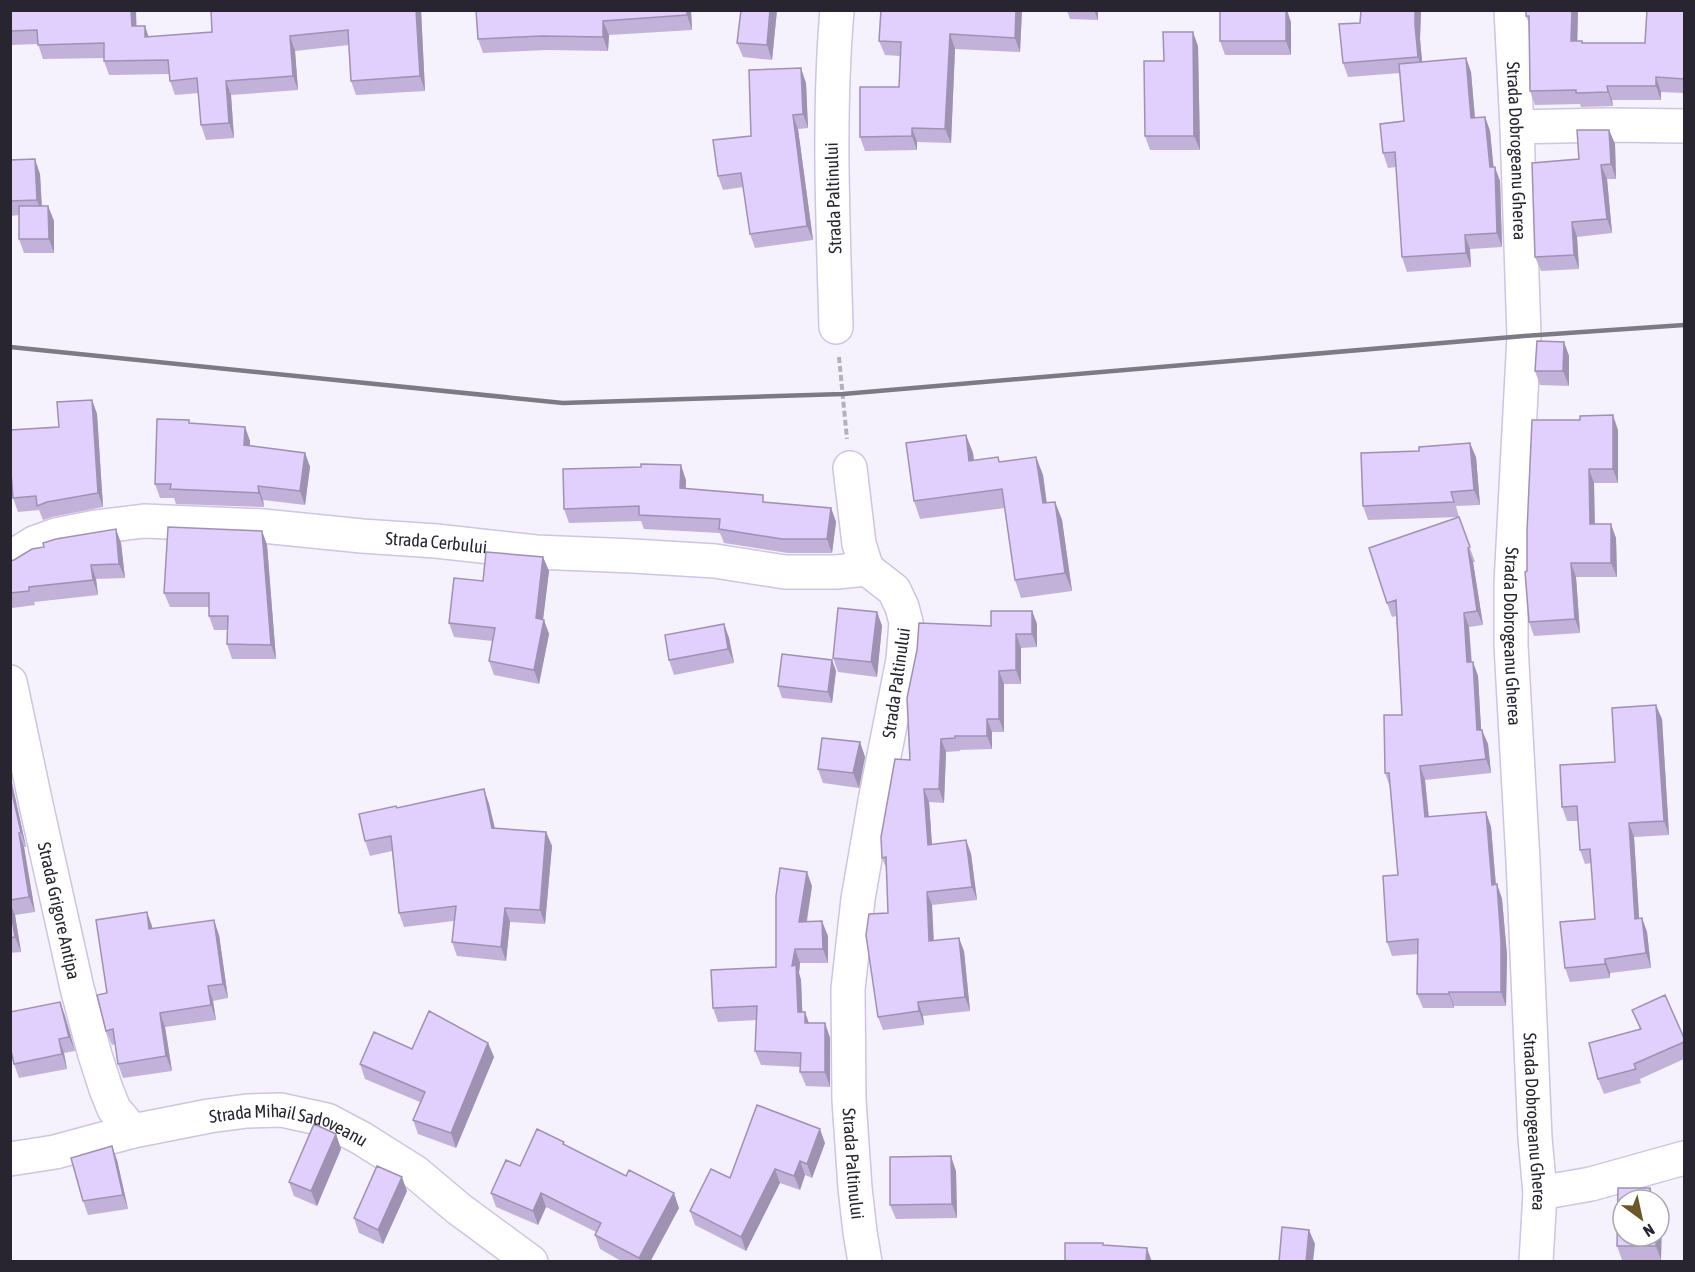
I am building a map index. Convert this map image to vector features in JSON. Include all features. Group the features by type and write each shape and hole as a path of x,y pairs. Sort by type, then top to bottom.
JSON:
{"street":[{"name":"Strada Paltinului","path":"836,327 831,143 837,10"},
{"name":"Strada Dobrogeanu Gherea","path":"1511,10 1524,336 1511,584 1511,645 1535,1138 1540,1193 1536,1262"},
{"path":"1517,127 1684,126"},
{"path":"850,468 859,544 867,569"},
{"name":"Strada Cerbului","path":"10,558 34,543 56,535 144,521 263,526 536,552 715,561 785,572 836,572 867,569"},
{"name":"Strada Paltinului","path":"865,1262 855,1188 849,1111 848,989 858,899 903,660 906,622 894,590 867,569"},
{"name":"Strada Grigore Antipa","path":"10,682 75,977 95,1055 114,1109 133,1131"},
{"name":"Strada Mihail Sadoveanu","path":"10,1159 55,1152 133,1131 163,1127 209,1116 247,1111 281,1110 327,1120 361,1138 416,1172 459,1209 531,1262"},
{"path":"1540,1193 1591,1184 1684,1158"}],"path":[{"path":"836,327 850,468"}],"building":[{"path":"10,10 131,10 132,26 145,26 145,37 212,32 211,10 416,10 420,76 351,81 348,30 290,36 293,76 226,81 229,123 201,125 197,78 170,81 168,60 104,61 104,43 38,45 37,30 10,31"},
{"path":"476,10 687,10 687,15 603,21 603,37 542,36 478,39"},
{"path":"741,10 770,10 767,45 737,43"},
{"path":"881,10 1016,10 1015,38 950,34 945,129 912,128 912,136 860,137 860,87 899,87 901,42 879,41"},
{"path":"1220,10 1286,10 1286,41 1220,41"},
{"path":"1361,10 1415,10 1418,57 1343,63 1339,24 1360,23"},
{"path":"1526,10 1572,10 1571,41 1645,43 1647,10 1684,10 1684,79 1656,77 1656,86 1607,86 1608,92 1530,91 1529,16 1526,16"},
{"path":"1163,32 1193,32 1194,136 1145,136 1144,61 1164,61"},
{"path":"1466,58 1471,118 1485,117 1490,167 1495,167 1497,233 1465,235 1466,253 1402,257 1395,152 1383,153 1380,124 1404,121 1399,64"},
{"path":"801,68 803,114 793,115 807,226 750,234 741,173 718,176 713,140 751,136 749,70"},
{"path":"1577,130 1609,130 1611,164 1601,165 1607,219 1572,222 1574,255 1535,257 1532,163 1579,159"},
{"path":"35,159 37,200 10,201 10,160"},
{"path":"19,206 48,206 49,239 19,239"},
{"path":"1537,341 1564,342 1563,371 1535,371"},
{"path":"92,400 98,493 47,502 37,506 36,496 13,498 10,430 59,427 57,402"},
{"path":"1613,415 1613,469 1589,469 1590,524 1611,524 1611,563 1571,563 1575,619 1529,622 1525,572 1527,571 1532,420 1580,420 1580,416"},
{"path":"157,419 189,420 189,423 245,427 244,445 305,453 300,491 258,486 259,493 170,489 171,484 155,484"},
{"path":"966,435 969,461 998,457 999,462 1036,457 1043,503 1055,502 1065,573 1015,580 1002,489 914,501 906,443"},
{"path":"1470,443 1474,490 1451,492 1454,502 1363,506 1361,453 1419,451 1419,447"},
{"path":"641,464 681,465 680,488 763,495 763,502 831,508 827,539 782,539 719,529 720,519 639,515 639,506 564,509 563,469 641,467"},
{"path":"1459,517 1470,547 1468,548 1477,611 1464,613 1467,662 1473,662 1477,730 1482,730 1486,759 1420,766 1425,817 1486,812 1492,885 1497,884 1501,941 1501,992 1417,994 1418,939 1387,942 1383,876 1398,875 1389,773 1385,773 1384,715 1402,715 1396,600 1387,603 1369,548"},
{"path":"168,527 262,531 271,645 227,644 228,616 209,616 209,593 164,593"},
{"path":"116,529 119,564 91,565 93,580 29,587 29,591 10,593 10,561 32,549 44,547 43,543 56,539"},
{"path":"486,552 543,557 536,618 544,620 534,670 489,661 495,628 449,623 454,578 483,581"},
{"path":"838,608 877,612 871,662 833,658"},
{"path":"991,611 1032,611 1032,634 1016,634 1016,670 999,671 999,719 987,719 987,736 955,736 955,738 941,739 939,789 924,789 928,845 966,840 972,887 927,892 929,941 959,938 965,997 918,1002 919,1011 878,1017 866,935 869,914 888,913 886,857 882,858 881,837 895,759 910,760 907,698 917,650 919,623 991,626"},
{"path":"724,624 728,649 669,660 665,635"},
{"path":"782,654 832,660 828,692 778,686"},
{"path":"1656,705 1664,821 1629,823 1635,919 1642,918 1646,953 1605,959 1605,964 1565,968 1560,922 1595,919 1590,849 1580,850 1577,806 1562,807 1560,765 1615,762 1612,708"},
{"path":"822,738 860,742 853,773 818,769"},
{"path":"10,784 21,832 19,833 29,897 10,900"},
{"path":"484,789 492,828 546,832 540,910 505,908 501,947 452,942 456,906 399,913 391,836 365,841 359,814"},
{"path":"780,868 807,872 799,922 822,921 823,949 795,949 792,966 796,965 798,1012 805,1012 805,1023 825,1023 825,1072 800,1072 801,1053 755,1051 757,1006 713,1008 711,970 776,967 776,896"},
{"path":"10,906 15,937 10,938"},
{"path":"147,912 149,929 214,920 223,984 208,986 211,1005 160,1013 166,1056 118,1064 113,1029 106,1031 97,995 107,993 96,920"},
{"path":"1665,995 1684,1042 1634,1064 1636,1069 1598,1079 1589,1043 1641,1029 1632,1010"},
{"path":"60,1002 69,1037 59,1039 62,1054 14,1064 10,1046 10,1012"},
{"path":"429,1011 488,1043 451,1133 413,1120 425,1092 360,1064 374,1032 412,1049"},
{"path":"757,1105 820,1129 807,1164 800,1161 794,1176 775,1169 741,1237 690,1211 711,1169 730,1178"},
{"path":"314,1124 336,1134 311,1191 289,1182"},
{"path":"537,1129 626,1176 629,1170 674,1193 639,1258 595,1235 601,1223 541,1193 533,1211 491,1193 506,1160 520,1166"},
{"path":"112,1146 123,1195 83,1201 71,1158"},
{"path":"951,1156 952,1204 890,1205 890,1157"},
{"path":"377,1166 402,1177 378,1230 354,1218"},
{"path":"1282,1227 1309,1230 1306,1262 1279,1262"},
{"path":"1065,1243 1103,1243 1103,1245 1147,1248 1146,1262 1065,1262"}],"railway":[{"path":"10,347 563,403 843,394 1524,336 1684,325"}]}
